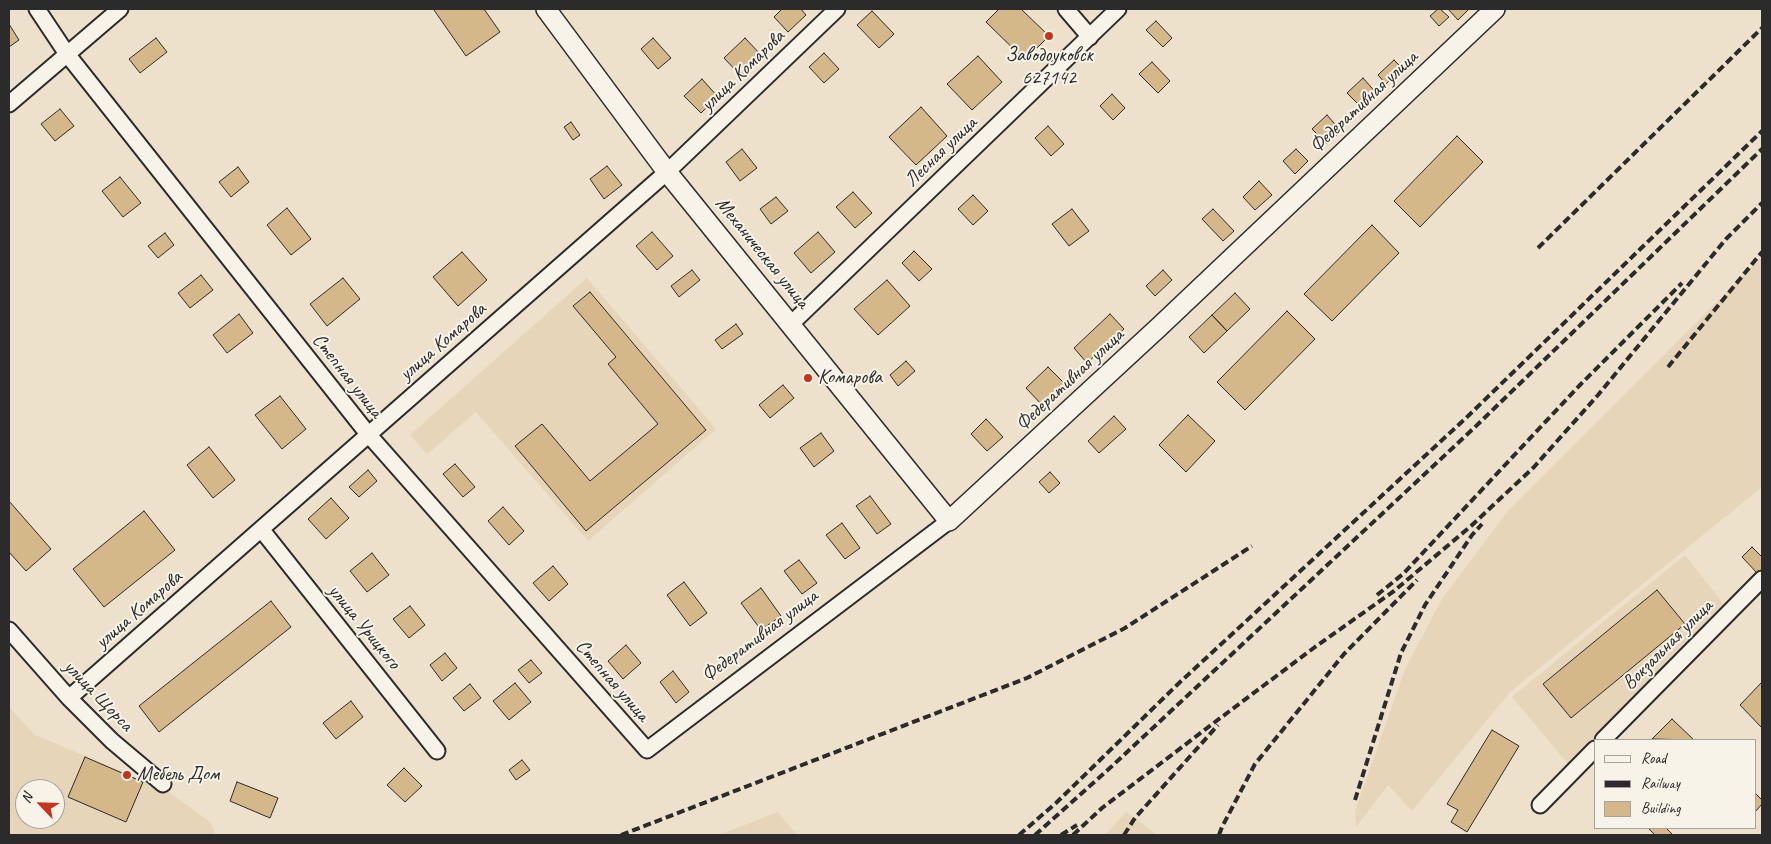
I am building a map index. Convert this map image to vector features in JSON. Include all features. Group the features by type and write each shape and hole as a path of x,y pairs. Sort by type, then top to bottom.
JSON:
{"street":[{"name":"Степная улица","path":"37,9 67,54 368,434 647,750"},
{"path":"9,104 120,9"},
{"name":"улица Комарова","path":"69,698 667,172 837,9"},
{"path":"1066,9 1090,37"},
{"name":"Лесная улица","path":"791,324 1118,9"},
{"name":"Федеративная улица","path":"647,750 949,521 1159,328 1495,9"},
{"name":"Механическая улица","path":"550,10 667,172 949,521"},
{"name":"улица Урицкого","path":"261,529 437,751"},
{"name":"Вокзальная улица","path":"1604,739 1762,579"},
{"name":"улица Щорса","path":"9,630 69,698 112,741 163,784"},
{"path":"1540,805 1594,750"}],"shaded area":[{"path":"1762,257 1762,487 1510,692 1412,811 1388,785 1356,827 1355,811 1405,669 1442,599 1507,512"},
{"path":"587,278 716,429 588,541 476,412 427,454 410,435"},
{"path":"1685,555 1726,607 1569,765 1512,697"},
{"path":"9,707 35,735 166,790 210,822 216,835 9,835"},
{"path":"778,812 797,835 719,835"},
{"path":"1126,812 1135,818 1157,835 1105,835"}],"building":[{"path":"484,9 500,32 466,56 434,10"},
{"path":"782,9 801,9 806,15 788,32 774,17"},
{"path":"999,9 1021,9 1049,36 1025,60 986,22"},
{"path":"1438,9 1449,17 1439,26 1430,16"},
{"path":"1448,9 1469,9 1458,20"},
{"path":"872,11 894,34 879,48 857,25"},
{"path":"1156,21 1172,38 1163,47 1146,30"},
{"path":"9,24 19,40 9,47"},
{"path":"156,38 167,52 140,73 129,59"},
{"path":"653,38 671,58 658,69 641,49"},
{"path":"745,38 762,56 741,76 724,58"},
{"path":"824,53 839,69 824,83 809,67"},
{"path":"978,56 1002,82 972,110 947,84"},
{"path":"1394,60 1402,68 1386,84 1378,75"},
{"path":"1152,62 1170,81 1158,93 1139,74"},
{"path":"1363,78 1378,95 1363,109 1347,93"},
{"path":"702,79 718,97 701,113 684,96"},
{"path":"1112,94 1125,108 1113,120 1100,106"},
{"path":"921,107 947,136 916,165 889,137"},
{"path":"60,109 74,126 55,141 41,124"},
{"path":"1327,115 1341,131 1327,144 1312,129"},
{"path":"571,122 580,135 573,140 564,127"},
{"path":"1048,126 1064,144 1051,156 1035,138"},
{"path":"1457,136 1483,162 1420,227 1394,201"},
{"path":"742,149 757,168 740,181 726,162"},
{"path":"1296,149 1308,161 1295,174 1283,161"},
{"path":"607,166 622,185 604,199 590,179"},
{"path":"238,167 249,182 231,197 219,182"},
{"path":"120,177 141,203 123,217 102,191"},
{"path":"1259,181 1272,195 1255,210 1243,197"},
{"path":"853,192 872,213 855,228 836,207"},
{"path":"973,195 988,211 973,225 958,209"},
{"path":"776,197 788,211 771,224 760,209"},
{"path":"287,208 311,239 291,255 267,225"},
{"path":"1072,209 1089,231 1069,246 1052,224"},
{"path":"1213,209 1234,231 1223,241 1202,219"},
{"path":"1372,225 1399,253 1332,321 1304,294"},
{"path":"652,232 673,256 657,270 636,246"},
{"path":"818,232 835,252 811,273 794,253"},
{"path":"165,233 174,245 158,258 148,246"},
{"path":"914,251 932,269 919,281 902,263"},
{"path":"462,252 487,280 458,306 433,277"},
{"path":"692,270 700,280 679,297 671,286"},
{"path":"1163,270 1172,280 1155,296 1146,286"},
{"path":"201,275 213,290 190,308 178,293"},
{"path":"343,278 360,299 327,326 310,304"},
{"path":"887,280 910,306 878,335 854,309"},
{"path":"590,292 706,430 586,531 515,446 542,424 590,481 658,424 608,364 616,357 573,306"},
{"path":"1235,293 1250,309 1227,331 1212,315"},
{"path":"1287,311 1315,339 1245,410 1217,382"},
{"path":"239,314 253,333 227,353 213,335"},
{"path":"1110,314 1124,329 1087,363 1074,348"},
{"path":"1212,315 1227,331 1204,353 1189,337"},
{"path":"736,324 743,334 722,349 715,340"},
{"path":"906,361 915,371 898,386 890,375"},
{"path":"1048,367 1065,384 1043,406 1026,388"},
{"path":"783,385 794,398 770,418 759,405"},
{"path":"280,396 306,429 282,449 255,415"},
{"path":"1188,415 1215,441 1186,472 1159,445"},
{"path":"1114,416 1126,429 1099,453 1088,441"},
{"path":"986,419 1003,437 987,451 971,434"},
{"path":"821,433 834,451 814,467 800,448"},
{"path":"209,447 235,480 213,498 187,465"},
{"path":"455,464 475,487 463,497 443,474"},
{"path":"368,470 377,481 359,497 349,487"},
{"path":"1050,472 1060,483 1049,493 1039,482"},
{"path":"870,496 891,524 877,534 856,506"},
{"path":"331,498 349,518 326,539 308,519"},
{"path":"9,501 51,549 26,571 9,552"},
{"path":"503,507 524,531 509,545 488,521"},
{"path":"144,511 175,550 104,607 73,569"},
{"path":"842,523 860,548 845,559 826,535"},
{"path":"1752,547 1762,557 1762,570 1758,574 1742,557"},
{"path":"372,553 389,575 367,592 350,571"},
{"path":"799,560 817,583 802,594 784,571"},
{"path":"553,566 568,584 549,601 533,583"},
{"path":"684,582 707,613 690,626 667,595"},
{"path":"761,588 781,616 761,630 741,603"},
{"path":"1657,590 1685,624 1571,718 1543,684"},
{"path":"271,601 291,627 159,732 139,706"},
{"path":"410,606 425,625 409,638 393,619"},
{"path":"626,645 641,663 623,679 608,661"},
{"path":"445,653 457,668 442,681 430,665"},
{"path":"531,660 542,673 529,683 518,670"},
{"path":"673,671 689,692 676,703 660,682"},
{"path":"1762,682 1762,728 1740,705"},
{"path":"515,683 531,702 509,720 493,701"},
{"path":"470,684 481,698 464,711 453,698"},
{"path":"351,701 363,717 336,739 323,723"},
{"path":"1672,719 1693,739 1652,739"},
{"path":"1492,730 1519,746 1467,832 1451,822 1458,810 1447,804"},
{"path":"85,757 143,782 126,822 68,797"},
{"path":"522,760 530,770 516,780 509,770"},
{"path":"404,768 422,786 405,802 387,785"},
{"path":"237,782 278,798 270,818 230,801"},
{"path":"1756,794 1762,800 1762,804 1756,811"},
{"path":"1649,829 1667,829 1673,835 1655,835"}],"railway":[{"path":"1538,248 1762,28"},
{"path":"1019,835 1056,803 1178,684 1466,418 1762,131"},
{"path":"1035,835 1111,767 1474,428 1762,149"},
{"path":"1073,835 1102,808 1215,722 1394,591 1471,526 1534,467 1598,395 1726,239 1762,203"},
{"path":"1668,367 1762,252"},
{"path":"1377,595 1403,574 1579,386 1682,283"},
{"path":"1355,800 1401,653 1425,605 1472,535 1482,524"},
{"path":"621,835 1027,678 1125,628 1252,546"},
{"path":"1219,835 1255,764 1344,654 1417,580"},
{"path":"1124,835 1135,818 1218,725"},
{"path":"1061,835 1077,825"}],"place":[{"name":"Заводоуковск 627142","path":"1049,36"},
{"name":"Комарова","path":"808,378"},
{"name":"Мебель Дом","path":"127,775"}]}
